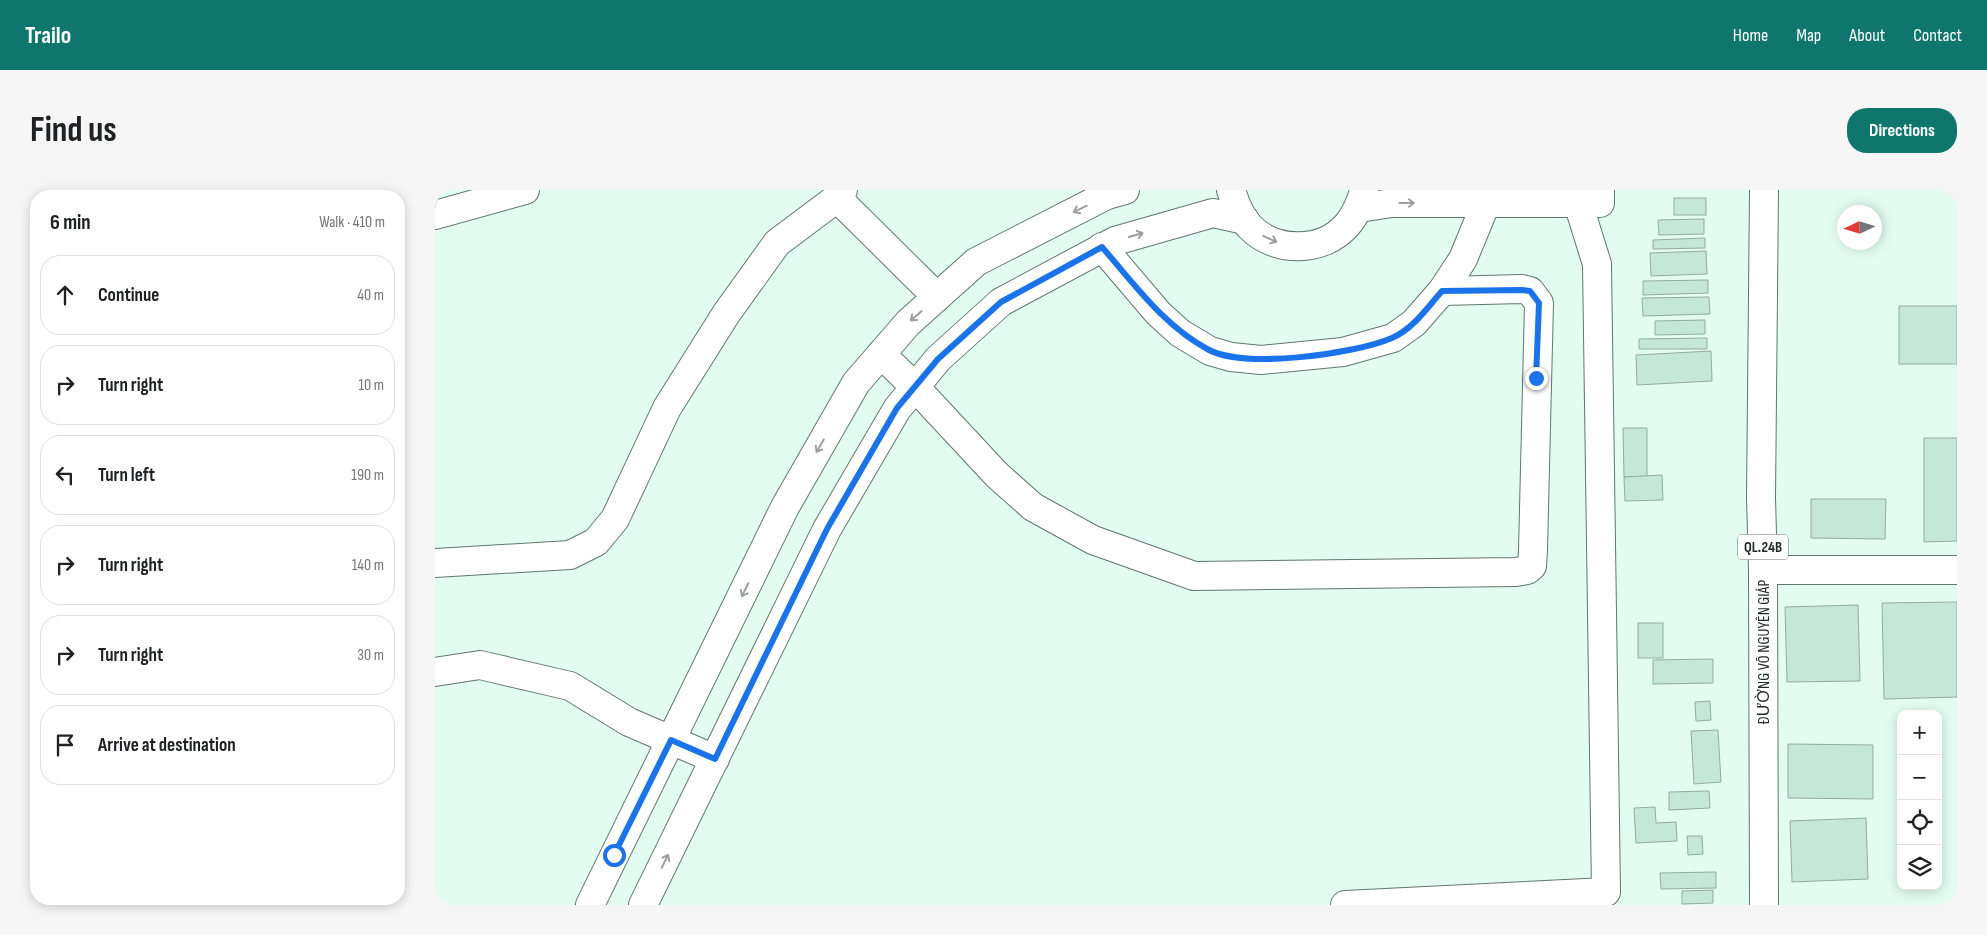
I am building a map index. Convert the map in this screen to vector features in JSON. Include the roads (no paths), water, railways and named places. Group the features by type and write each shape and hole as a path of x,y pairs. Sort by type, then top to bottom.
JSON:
{"street":[{"path":"435,215 525,190"},
{"path":"590,905 785,507 856,383 908,323 976,262 1107,195 1125,190"},
{"path":"1231,190 1237,210 1250,227 1267,240 1288,246 1309,246 1329,239 1346,226 1361,199 1391,202 1486,203 1589,197 1597,264 1606,899 1345,905"},
{"name":"ĐƯỜNG VÕ NGUYÊN GIÁP","path":"1764,190 1761,498 1764,905"},
{"path":"435,563 569,555 597,542 615,518 667,408 726,314 777,243 840,194 937,297"},
{"path":"1102,247 1158,313 1180,333 1210,351 1231,357 1261,360 1343,352 1393,338 1414,323 1442,291 1463,259 1486,203"},
{"path":"643,905 827,529 897,408 938,359 1001,302 1115,241 1213,213 1245,220"},
{"path":"881,354 915,386 997,475 1033,507 1093,540 1194,576 1516,572 1527,570 1532,566 1533,550 1536,359 1539,303 1530,291 1522,290 1442,291"},
{"path":"1763,570 1957,570"},
{"path":"435,672 480,665 570,686 629,722 715,759"}]}
